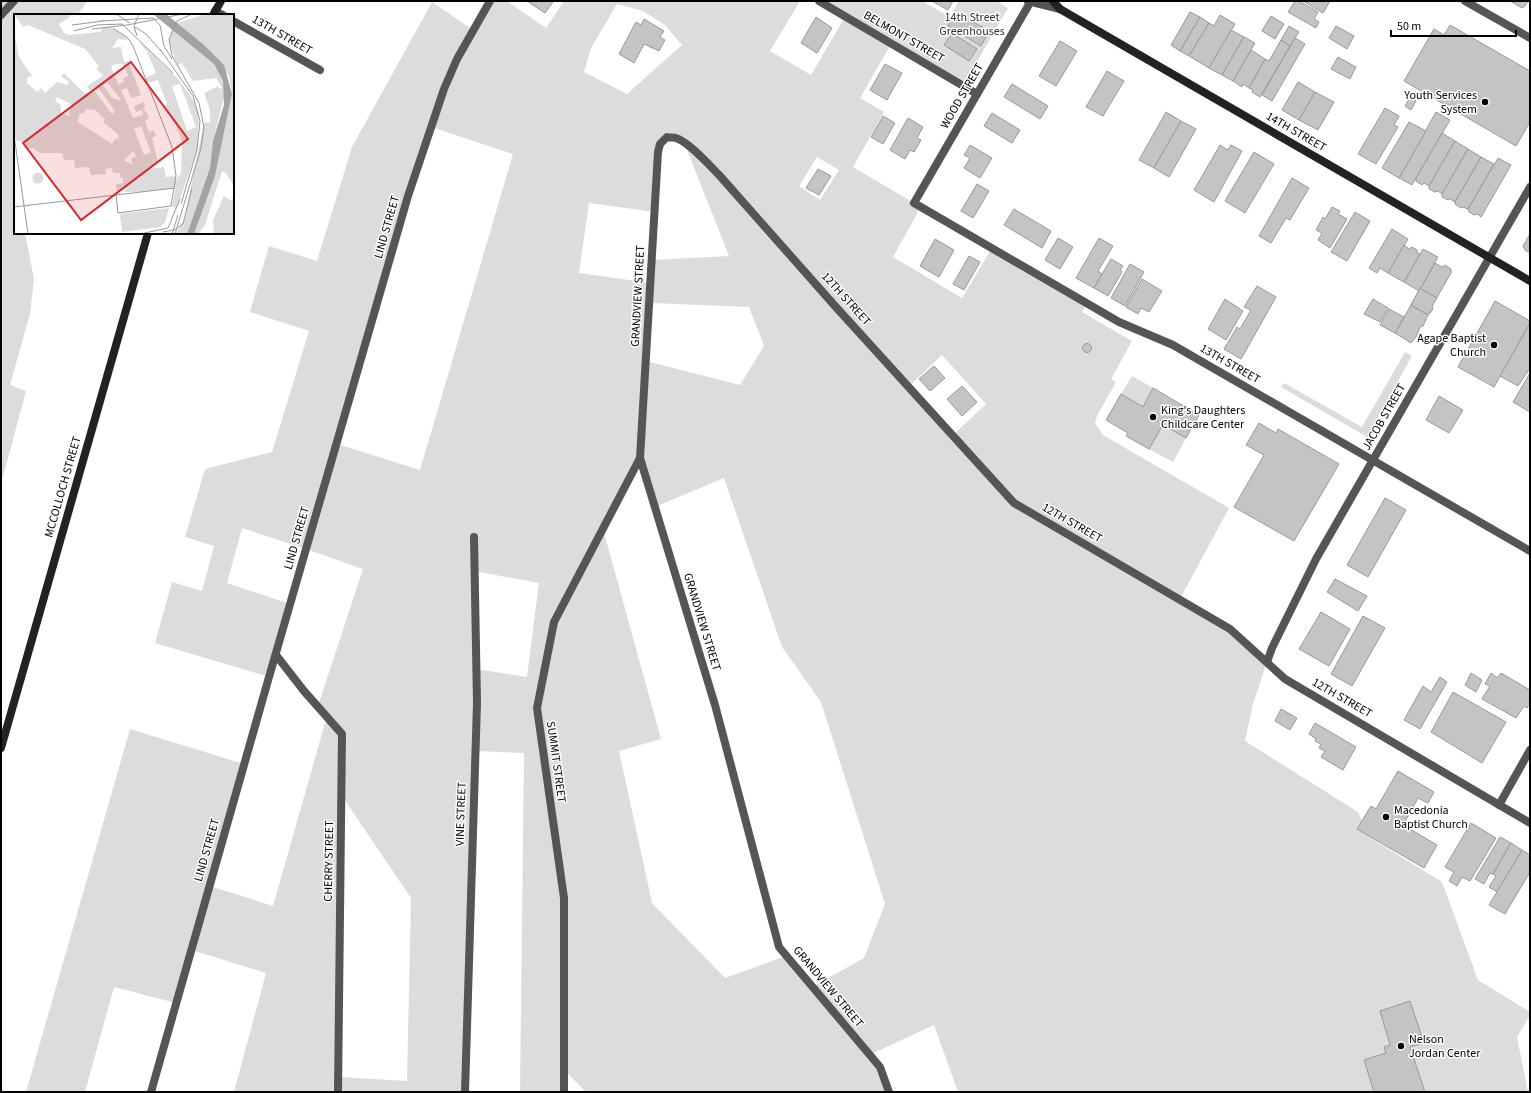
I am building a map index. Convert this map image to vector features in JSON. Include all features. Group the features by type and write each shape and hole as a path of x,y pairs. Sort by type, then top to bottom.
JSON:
{"street":[{"path":"1,15 14,1"},
{"path":"214,13 221,1"},
{"name":"LIND STREET","path":"151,1092 406,204 444,89 457,59 490,1"},
{"name":"BELMONT STREET","path":"819,1 977,94"},
{"path":"1030,1 1060,9"},
{"name":"WOOD STREET","path":"914,203 1030,1"},
{"name":"14TH STREET","path":"1053,1 1060,9 1530,281"},
{"path":"1465,1 1530,38"},
{"name":"13TH STREET","path":"234,22 320,70"},
{"name":"GRANDVIEW STREET","path":"684,142 676,138 666,137 660,144 658,152 640,458 715,705 779,947 880,1067 889,1092"},
{"name":"12TH STREET","path":"684,142 703,158 725,182 1014,504 1230,629 1285,679 1530,823"},
{"name":"JACOB STREET","path":"1267,662 1272,648 1316,559 1530,187"},
{"name":"13TH STREET","path":"914,203 1119,322 1173,345 1530,551"},
{"name":"MCCOLLOCH STREET","path":"1,748 148,234"},
{"name":"SUMMIT STREET","path":"564,1092 564,898 537,708 554,622 640,458"},
{"name":"VINE STREET","path":"465,1092 477,703 474,537"},
{"name":"CHERRY STREET","path":"276,655 304,691 342,734 338,1092"},
{"path":"1499,805 1530,750"}],"green space":[{"path":"1,1 88,1 78,14 14,14 14,234 25,234 34,279 30,314 10,385 26,391 3,477 1,476"},
{"name":"14th Street Greenhouses","path":"490,1 507,1 546,28 564,1 800,1 770,51 811,75 845,17 819,1 922,1 950,17 959,1 997,1 1008,8 963,86 891,44 860,98 884,112 853,167 914,203 918,212 893,257 962,298 992,248 1087,303 1082,312 1132,341 1111,379 1116,382 1097,416 1095,423 1103,435 1229,508 1180,599 1230,629 1267,662 1253,704 1245,741 1358,812 1369,837 1442,882 1478,980 1530,1012 1530,1015 1517,1037 1528,1092 958,1092 934,1025 869,1055 889,1092 586,1092 564,1070 564,1092 520,1092 524,753 475,751 465,1092 234,1092 266,973 192,950 176,1003 114,987 85,1092 26,1092 130,729 244,764 210,886 273,906 327,716 318,706 363,569 242,528 227,583 290,604 269,677 155,643 172,582 202,591 214,546 185,537 205,469 272,452 309,331 250,312 269,246 317,261 352,147 432,2 473,30","holes":["617,4 643,11 665,25 682,45 627,94 584,72 591,48","431,127 513,154 420,470 337,444","676,138 684,142 729,256 652,260 650,283 579,273 589,203 655,212 660,144","817,157 839,170 820,200 799,186","650,303 749,307 764,346 740,385 646,361","942,355 986,404 952,436 908,387","641,458 655,507 724,478 782,647 821,702 885,904 864,958 812,987 786,956 725,978 652,903 619,751 661,739 603,529","474,571 539,583 527,677 476,669","342,796 411,898 407,1081 339,1077"]},
{"path":"1405,352 1412,356 1367,437 1281,387 1284,383 1362,427"},
{"path":"1132,376 1153,388 1143,407 1121,394"},
{"path":"1163,425 1186,438 1173,462 1149,449"}],"building":[{"path":"527,1 552,1 553,2 545,13"},
{"path":"932,1 953,1 948,10"},
{"path":"1295,1 1299,1 1318,12 1314,19 1319,22 1316,28 1288,12"},
{"path":"1303,1 1330,1 1323,13"},
{"path":"1510,1 1528,1 1522,8"},
{"path":"956,12 989,31 981,46 948,26"},
{"path":"1190,12 1200,17 1180,51 1171,45"},
{"path":"1220,15 1235,24 1209,68 1189,56 1209,23 1214,26"},
{"path":"1271,16 1284,24 1275,39 1262,31"},
{"path":"816,17 832,28 817,53 801,43"},
{"path":"1200,17 1209,23 1189,56 1180,51"},
{"path":"644,19 664,31 660,37 665,40 659,51 644,44 634,63 619,54 636,22 641,25"},
{"name":"Youth Services System","path":"1450,25 1530,71 1530,122 1516,146 1404,81 1434,29 1444,35"},
{"path":"1289,26 1299,32 1290,46 1281,40"},
{"path":"1336,26 1354,36 1347,49 1329,38"},
{"path":"1231,30 1244,37 1222,75 1209,68"},
{"path":"952,33 977,49 969,61 944,45"},
{"path":"1244,37 1255,43 1233,81 1222,75"},
{"path":"1295,38 1305,44 1272,101 1262,95"},
{"path":"1281,40 1290,46 1260,97 1249,88 1265,59 1269,61"},
{"path":"1060,41 1077,51 1056,86 1039,76"},
{"path":"1251,50 1265,59 1249,88 1243,84 1242,87 1233,81"},
{"path":"1338,57 1356,67 1350,79 1331,69"},
{"path":"885,64 902,73 887,100 870,90"},
{"path":"1107,71 1124,81 1103,116 1086,107"},
{"path":"1298,82 1315,92 1299,120 1282,110"},
{"path":"1012,84 1048,106 1040,119 1004,97"},
{"path":"1315,92 1334,102 1318,130 1299,120"},
{"path":"1410,97 1416,101 1411,110 1405,106"},
{"path":"1385,108 1399,116 1394,125 1398,127 1376,164 1358,154"},
{"path":"1166,112 1181,121 1154,168 1139,160"},
{"path":"1436,112 1450,120 1412,185 1399,178"},
{"path":"992,113 1020,130 1012,143 984,126"},
{"path":"883,116 895,123 883,144 871,137"},
{"path":"908,118 923,127 917,138 921,140 914,152 910,150 905,159 890,150"},
{"path":"1181,121 1196,129 1169,177 1154,168"},
{"path":"1409,122 1426,131 1399,178 1382,168"},
{"path":"1442,133 1455,141 1429,186 1424,183 1422,185 1416,181 1416,178"},
{"path":"1455,141 1468,149 1442,194 1438,191 1435,192 1429,189 1429,186"},
{"path":"970,145 992,158 980,178 964,168 970,158 964,155"},
{"path":"1220,145 1228,150 1231,145 1242,151 1214,202 1194,190"},
{"path":"1468,149 1481,157 1455,202 1450,199 1448,200 1442,197 1442,194"},
{"path":"1254,152 1274,164 1245,213 1225,201"},
{"path":"1481,157 1494,164 1468,209 1463,207 1461,208 1455,204 1455,202"},
{"path":"1498,158 1511,165 1481,217 1477,214 1474,215 1469,212 1468,209"},
{"path":"818,169 831,176 819,195 806,188"},
{"path":"1292,178 1309,188 1290,220 1286,218 1271,243 1259,236"},
{"path":"977,184 989,191 973,218 961,211"},
{"path":"1332,207 1340,211 1338,214 1347,219 1330,248 1318,240 1322,233 1316,230 1323,217 1325,219"},
{"path":"1014,209 1051,231 1042,248 1004,225"},
{"path":"1355,212 1370,221 1347,261 1331,252"},
{"path":"1392,229 1408,239 1388,273 1380,268 1377,273 1369,268"},
{"path":"1530,234 1530,251 1528,252 1523,246"},
{"path":"1058,238 1073,247 1060,269 1045,260"},
{"path":"1099,238 1113,246 1098,271 1102,274 1094,288 1076,278"},
{"path":"935,239 954,250 939,277 920,266"},
{"path":"1404,245 1409,249 1412,247 1417,250 1417,253 1420,254 1404,282 1388,273"},
{"path":"1423,249 1438,257 1419,291 1404,282"},
{"path":"969,256 980,262 964,290 953,284"},
{"path":"1111,259 1123,266 1120,270 1122,272 1108,296 1094,288"},
{"path":"1435,263 1442,267 1445,265 1451,269 1451,273 1428,315 1411,305"},
{"path":"1130,264 1144,272 1125,306 1111,298"},
{"path":"1142,279 1162,291 1149,312 1141,308 1138,314 1126,307"},
{"path":"1257,286 1276,297 1241,359 1224,349 1237,327 1240,329 1251,310 1244,307"},
{"path":"1420,288 1437,298 1432,306 1433,309 1428,315 1411,305"},
{"path":"1225,299 1243,311 1226,340 1208,329"},
{"path":"1373,299 1388,308 1380,322 1364,314"},
{"name":"Agape Baptist Church","path":"1495,301 1530,321 1530,323 1494,387 1458,367"},
{"path":"1411,305 1428,315 1423,326 1420,327 1416,337 1411,343 1395,333"},
{"path":"1389,309 1404,317 1395,333 1380,325"},
{"path":"1530,323 1530,368 1518,386 1500,376"},
{"path":"1087,343 1092,348 1087,353 1082,348"},
{"path":"934,366 945,378 930,391 919,379"},
{"path":"1530,373 1530,412 1513,402"},
{"path":"962,386 977,402 962,416 947,399"},
{"name":"King's Daughters Childcare Center","path":"1153,388 1199,415 1186,438 1163,425 1149,449 1126,436 1128,433 1106,420 1121,394 1143,407"},
{"path":"1439,396 1463,410 1449,433 1426,420"},
{"path":"1259,423 1276,433 1278,429 1339,464 1294,541 1234,507 1264,455 1246,445"},
{"path":"1385,498 1406,510 1368,577 1347,565"},
{"path":"1335,579 1367,596 1358,611 1327,592"},
{"path":"1321,612 1350,629 1329,666 1299,649"},
{"path":"1363,616 1385,628 1352,686 1331,674"},
{"path":"1471,673 1482,680 1476,692 1465,685"},
{"path":"1491,673 1497,678 1501,673 1530,690 1530,704 1527,708 1524,706 1516,718 1482,699 1490,686 1485,684"},
{"path":"1440,677 1447,682 1420,729 1404,720 1423,686 1431,692"},
{"path":"1453,692 1506,722 1482,763 1431,732"},
{"path":"1281,709 1297,718 1290,730 1275,721"},
{"path":"1315,723 1356,747 1343,770 1321,757 1325,751 1319,748 1321,744 1315,741 1316,739 1309,734"},
{"name":"Macedonia Baptist Church","path":"1398,771 1434,792 1428,803 1418,798 1403,825 1437,845 1424,868 1357,829 1371,806 1376,809"},
{"path":"1471,823 1496,838 1470,881 1462,877 1457,886 1449,881 1454,872 1445,867"},
{"path":"1500,837 1511,843 1493,874 1490,873 1484,884 1475,879"},
{"path":"1511,843 1522,850 1497,892 1489,887 1496,876 1493,874"},
{"path":"1522,850 1530,855 1530,872 1505,914 1489,905"},
{"name":"Nelson Jordan Center","path":"1410,1001 1424,1043 1410,1047 1425,1092 1374,1092 1364,1060 1386,1053 1384,1047 1390,1045 1380,1011"}],"place":[{"name":"Youth Services System","path":"1485,102"},
{"name":"Agape Baptist Church","path":"1494,345"},
{"name":"King's Daughters Childcare Center","path":"1153,417"},
{"name":"Macedonia Baptist Church","path":"1386,817"},
{"name":"Nelson Jordan Center","path":"1401,1046"}]}
